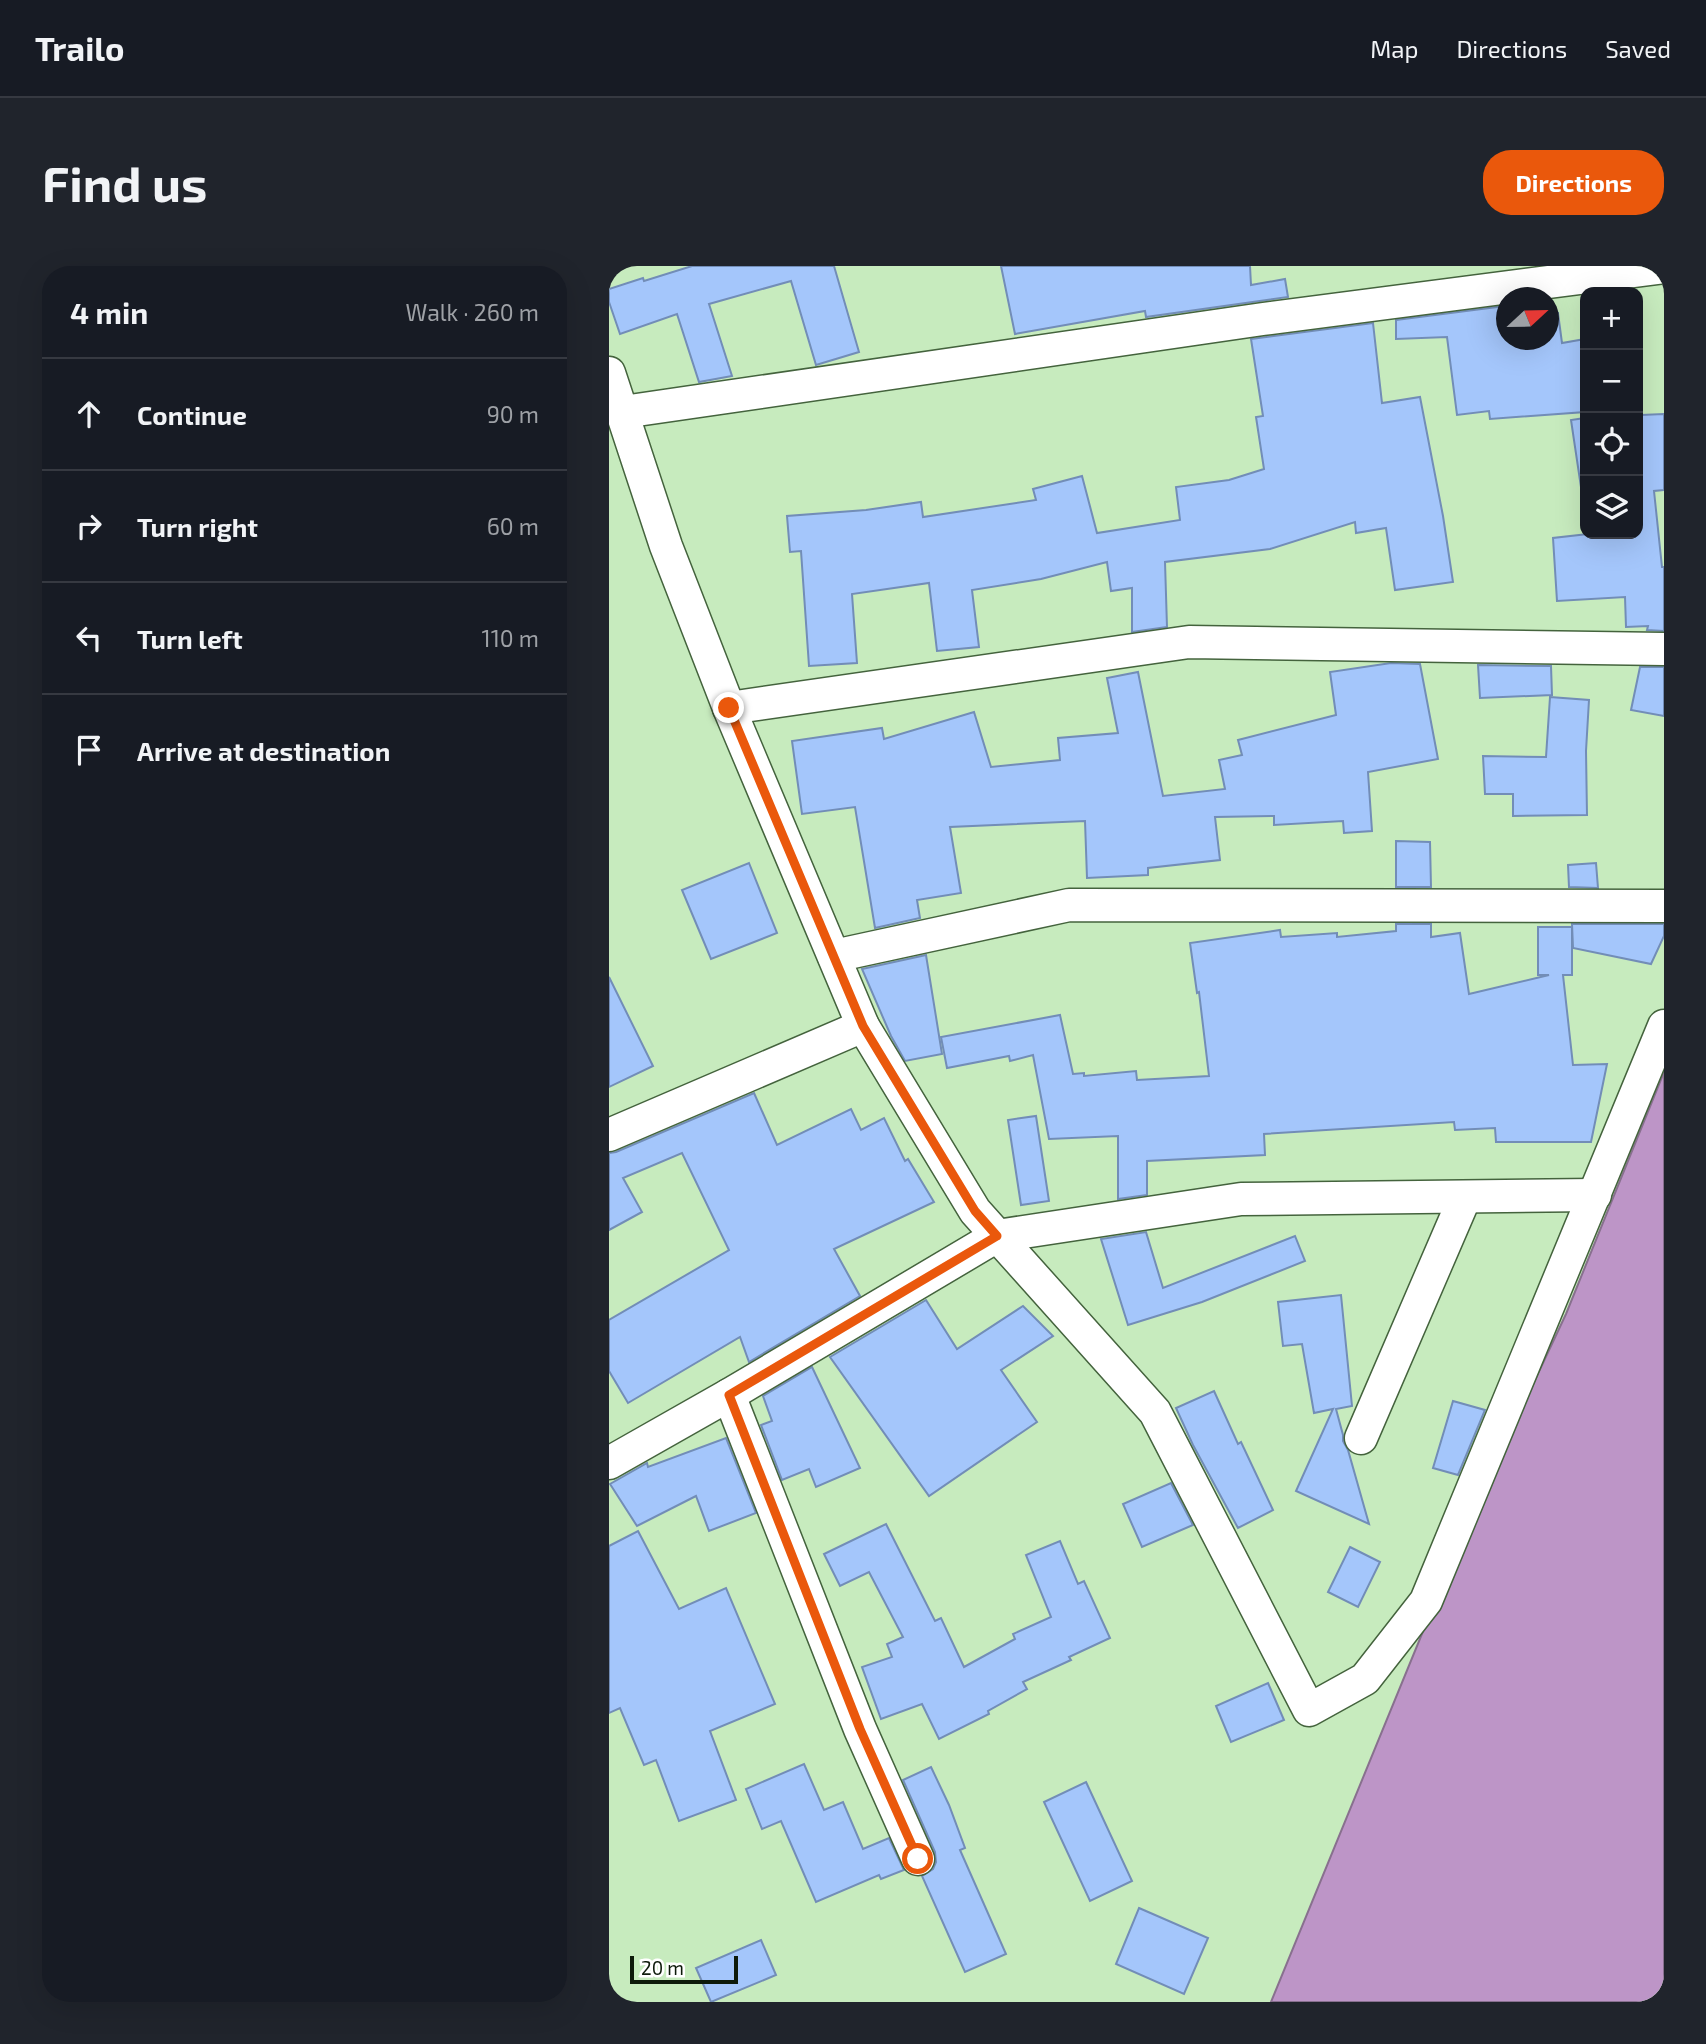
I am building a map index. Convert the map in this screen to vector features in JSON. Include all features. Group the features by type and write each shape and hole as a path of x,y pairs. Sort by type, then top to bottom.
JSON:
{"street":[{"path":"623,412 1263,319 1664,267"},
{"path":"609,373 666,547 729,708 863,1026 975,1211 1155,1412 1309,1710 1365,1679 1426,1601 1664,1027"},
{"path":"729,708 1189,642 1664,649"},
{"path":"834,956 1069,905 1664,906"},
{"path":"609,1135 863,1026"},
{"path":"609,1463 997,1236 1241,1199 1595,1195"},
{"path":"1361,1438 1465,1197"},
{"path":"729,1395 860,1729 918,1859"}],"shaded area":[{"path":"1664,1072 1664,2002 1271,2002 1465,1529 1566,1314"}],"building":[{"path":"692,266 834,266 859,352 816,365 791,281 709,304 732,376 699,382 677,314 620,334 609,302 609,289"},
{"path":"1001,266 1250,266 1251,285 1285,279 1288,297 1146,317 1145,311 1015,334"},
{"path":"1496,307 1496,350 1559,350 1559,320 1562,343 1580,340 1580,412 1490,419 1489,411 1457,415 1447,337 1396,339 1396,320"},
{"path":"1373,323 1382,403 1420,397 1453,582 1395,590 1386,528 1356,533 1355,522 1270,549 1165,562 1167,627 1132,632 1132,588 1111,591 1107,562 1041,579 972,590 979,647 937,651 929,583 852,594 857,663 809,666 801,551 790,552 787,516 866,510 921,502 923,517 1036,500 1033,489 1082,476 1097,533 1180,520 1176,487 1229,480 1264,469 1256,417 1263,416 1251,339"},
{"path":"1664,414 1664,490 1654,491 1664,567 1664,631 1647,630 1648,626 1626,627 1625,597 1557,601 1553,538 1580,535 1580,539 1643,539 1643,415"},
{"path":"1580,419 1580,480 1571,420"},
{"path":"1391,663 1420,664 1438,759 1368,772 1372,831 1344,833 1343,821 1274,825 1274,816 1215,817 1220,860 1148,868 1148,875 1087,878 1085,821 950,827 961,893 917,900 920,918 875,928 855,807 802,814 792,741 882,728 884,739 974,712 991,767 1060,760 1058,738 1118,733 1107,678 1138,672 1163,796 1225,789 1219,760 1242,755 1238,740 1336,715 1330,672"},
{"path":"1478,665 1551,666 1552,695 1480,698"},
{"path":"1640,667 1664,667 1664,716 1631,710"},
{"path":"1550,697 1589,700 1586,751 1587,815 1513,816 1513,794 1485,794 1483,756 1546,757"},
{"path":"1396,841 1430,842 1431,887 1396,887"},
{"path":"749,863 777,933 711,959 682,890"},
{"path":"1596,863 1598,888 1569,887 1568,865"},
{"path":"1396,924 1431,924 1431,937 1460,933 1469,994 1549,975 1538,975 1538,927 1572,927 1572,975 1563,975 1573,1065 1607,1064 1591,1142 1496,1142 1495,1128 1455,1130 1454,1122 1264,1134 1265,1155 1147,1161 1147,1195 1118,1199 1118,1136 1049,1139 1033,1055 1010,1061 1009,1056 947,1068 941,1037 1060,1015 1073,1074 1084,1073 1084,1076 1136,1071 1137,1080 1209,1076 1190,943 1280,930 1281,937 1337,933 1337,937 1396,931"},
{"path":"1572,924 1664,924 1664,936 1651,964 1573,948"},
{"path":"926,955 942,1054 905,1061 862,969"},
{"path":"609,977 653,1066 609,1087"},
{"path":"754,1093 777,1145 851,1109 861,1130 884,1118 905,1161 908,1159 934,1202 834,1249 860,1296 749,1362 740,1337 628,1403 609,1371 609,1320 729,1250 682,1153 623,1178 642,1212 609,1230 609,1153"},
{"path":"1036,1116 1049,1201 1021,1205 1008,1120"},
{"path":"1146,1232 1163,1288 1295,1236 1305,1261 1202,1302 1128,1325 1101,1239"},
{"path":"1341,1295 1352,1406 1336,1409 1369,1524 1296,1491 1333,1409 1314,1413 1302,1344 1283,1346 1278,1302"},
{"path":"926,1300 957,1349 1023,1306 1053,1336 1001,1370 1037,1422 929,1496 830,1357"},
{"path":"812,1367 860,1468 816,1487 809,1469 782,1480 761,1425 772,1421 763,1396"},
{"path":"1214,1391 1273,1510 1238,1528 1176,1408"},
{"path":"1453,1401 1485,1410 1458,1475 1433,1468"},
{"path":"726,1438 756,1513 709,1531 696,1496 637,1526 610,1484 647,1463 648,1467"},
{"path":"1171,1483 1193,1525 1142,1547 1123,1504"},
{"path":"886,1524 935,1621 941,1618 964,1667 1015,1639 1013,1634 1051,1617 1026,1555 1060,1541 1078,1584 1084,1581 1110,1638 1023,1682 1027,1689 988,1711 989,1714 939,1739 922,1704 881,1719 862,1667 892,1657 887,1644 903,1637 869,1572 840,1586 824,1554"},
{"path":"638,1531 679,1609 726,1588 775,1704 710,1731 736,1800 679,1821 656,1760 644,1765 620,1708 609,1713 609,1546"},
{"path":"1350,1547 1380,1562 1358,1607 1328,1592"},
{"path":"1268,1683 1284,1720 1231,1742 1216,1706"},
{"path":"804,1764 824,1810 843,1802 863,1849 889,1838 904,1870 881,1879 879,1875 816,1902 781,1821 762,1829 746,1789"},
{"path":"931,1767 965,1848 960,1850 1006,1954 965,1972 922,1876 933,1869 936,1862 935,1852 903,1780"},
{"path":"1086,1782 1132,1881 1090,1901 1044,1802"},
{"path":"1139,1908 1208,1938 1184,1994 1116,1964"},
{"path":"761,1940 776,1975 711,2002 696,1968"}],"route":[{"path":"729,708 863,1026 975,1211 997,1236 729,1395 860,1729 918,1859"}]}
